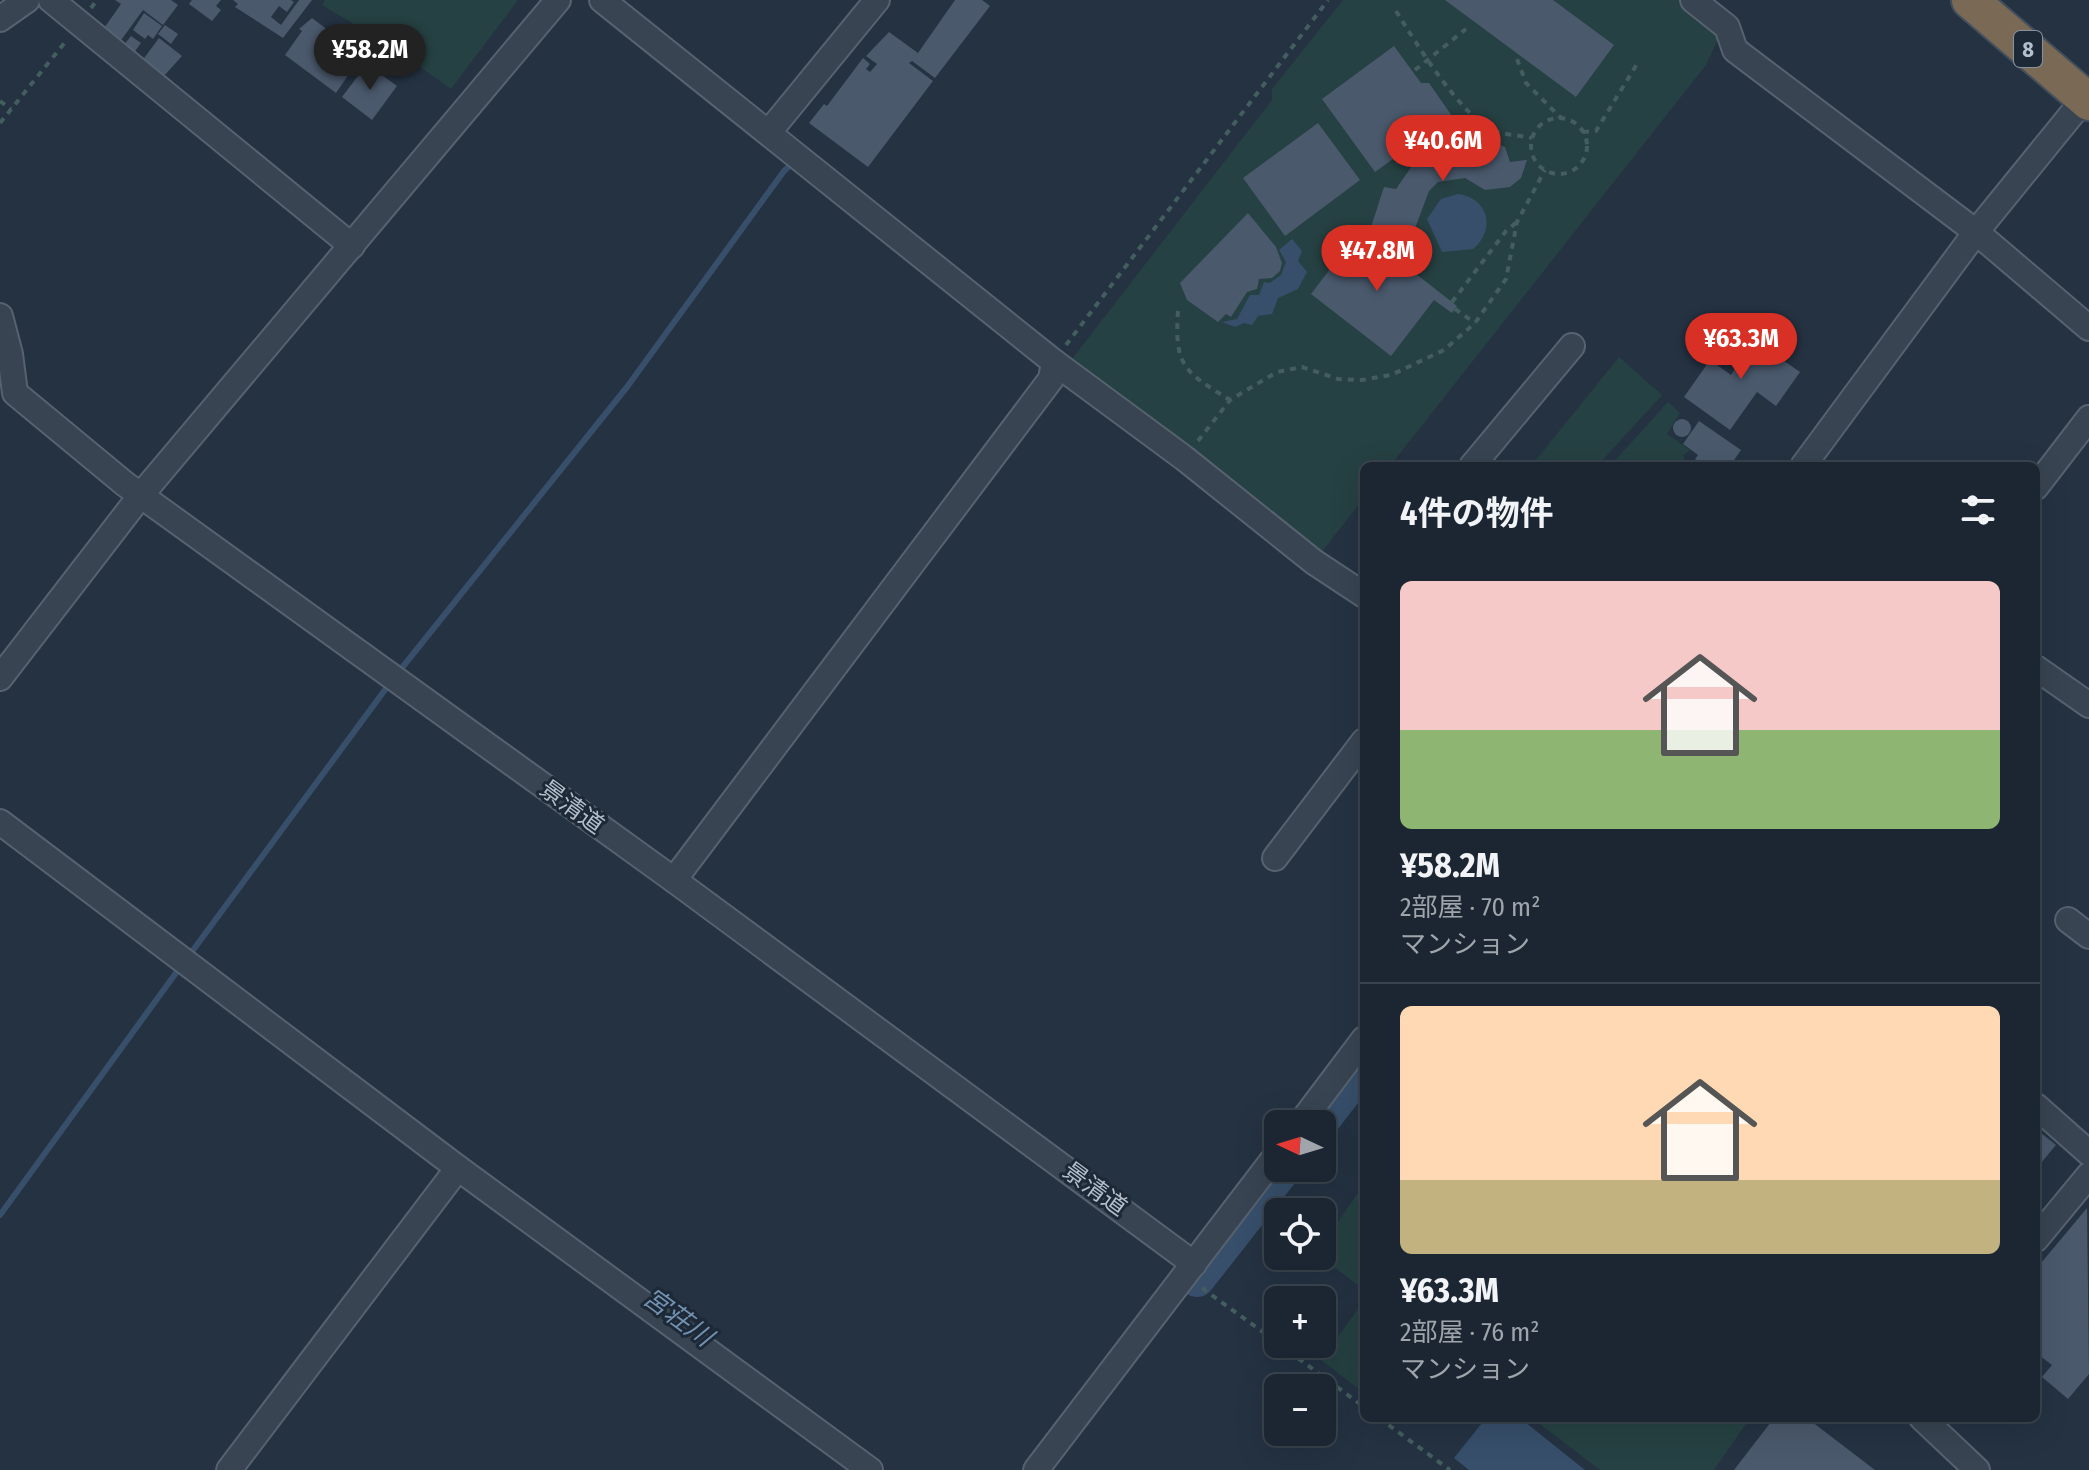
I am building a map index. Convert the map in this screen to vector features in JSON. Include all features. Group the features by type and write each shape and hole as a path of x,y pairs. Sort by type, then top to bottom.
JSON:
{"highway":[{"name":"8","path":"1970,0 2088,98"}],"street":[{"path":"0,19 27,0"},
{"path":"51,0 72,15 78,26 352,246"},
{"path":"0,678 141,495 558,0"},
{"path":"602,0 1054,362 1184,458 1314,562 1360,592"},
{"path":"769,132 877,0"},
{"path":"1693,0 1727,27 1735,50 1976,232 2089,328"},
{"path":"1806,462 1976,232 2088,98"},
{"name":"景清道","path":"0,316 10,354 15,393 141,495 674,880 1189,1271"},
{"path":"1475,462 1572,346"},
{"path":"674,880 1051,379 1054,362"},
{"path":"2040,482 2089,418"},
{"path":"2040,671 2089,705"},
{"path":"1275,858 1360,746"},
{"path":"0,822 458,1168 870,1470"},
{"path":"2068,920 2089,936"},
{"path":"1311,1110 1360,1044"},
{"path":"2040,1110 2089,1153"},
{"path":"229,1470 458,1168"},
{"path":"1036,1470 1264,1172"},
{"path":"2040,1234 2089,1175"},
{"path":"1926,1422 1977,1470"}],"path":[{"path":"1054,362 1328,0"},
{"path":"1396,11 1427,60 1477,120 1492,130 1532,138"},
{"path":"0,123 78,26"},
{"path":"1415,70 1466,29"},
{"path":"1517,59 1526,83 1561,118"},
{"path":"1583,132 1596,131 1637,64"},
{"path":"0,101 11,109"},
{"path":"1561,118 1570,120 1583,132 1587,149 1579,165 1563,173 1545,170 1533,156 1532,138 1543,123 1561,118"},
{"path":"1410,149 1416,158"},
{"path":"1184,458 1230,400 1290,368 1302,367 1349,381 1391,375 1444,350 1475,323 1506,279 1517,222 1545,170"},
{"path":"1452,302 1506,231 1517,222"},
{"path":"1455,309 1475,323"},
{"path":"1178,311 1177,349 1182,365 1230,400"},
{"path":"1189,1271 1264,1333"},
{"path":"1297,1358 1360,1404"},
{"path":"1384,1422 1450,1470"}],"green space":[{"path":"325,0 518,0 451,89 389,45 322,5"},
{"path":"1343,0 1680,0 1720,35 1706,65 1393,462 1360,462 1360,503 1321,553 1072,359 1272,100 1272,89"},
{"path":"1619,357 1662,395 1601,462 1534,462"},
{"path":"1668,402 1680,413 1667,434 1690,450 1683,455 1685,462 1614,462"},
{"path":"1360,1190 1360,1287 1336,1268 1336,1225"},
{"path":"1360,1306 1360,1390 1321,1360 1336,1358 1336,1339"},
{"path":"1537,1422 1747,1422 1714,1470 1600,1470"}],"water":[{"path":"1458,194 1477,202 1482,208 1487,224 1485,233 1473,249 1442,252 1427,219 1441,199"},
{"path":"1292,239 1302,251 1298,261 1307,272 1298,289 1278,298 1272,314 1258,316 1252,325 1244,323 1235,327 1222,322 1237,319 1250,295 1259,295 1264,282 1270,283 1281,275 1286,262 1279,250"},
{"path":"1483,1422 1525,1422 1585,1470 1469,1470 1454,1458"}],"building":[{"path":"115,0 171,0 178,5 163,25 143,10 119,43 123,46 131,36 141,43 130,58 100,34 121,4"},
{"path":"192,0 221,0 216,6 221,10 212,21 189,4"},
{"path":"233,0 291,0 294,2 287,12 279,6 271,17 281,25 299,0 312,0 283,38 235,7 238,4"},
{"path":"955,0 982,0 990,6 935,78 912,61 909,63 933,81 868,167 809,123 824,104 827,106 863,58 870,64 866,69 870,72 877,64 866,56 889,32 918,53"},
{"path":"1445,0 1553,0 1614,45 1576,97"},
{"path":"144,13 162,26 153,39 148,35 145,39 133,30"},
{"path":"312,18 341,40 328,58 349,74 336,93 285,55 302,31 299,29"},
{"path":"165,25 178,34 171,44 158,34"},
{"path":"159,38 182,56 163,77 142,61"},
{"path":"1394,46 1421,83 1429,83 1452,116 1375,172 1322,99"},
{"path":"367,64 397,86 372,120 342,97"},
{"path":"1318,123 1360,180 1285,236 1243,178"},
{"path":"1492,142 1505,147 1510,162 1527,160 1521,178 1510,187 1485,190 1465,178 1438,182 1429,191 1411,239 1371,227 1384,187 1396,189 1416,160 1443,149 1472,150"},
{"path":"1248,213 1276,247 1282,263 1280,271 1272,278 1259,279 1257,289 1247,292 1231,317 1226,314 1218,322 1187,300 1180,283"},
{"path":"1360,230 1457,306 1452,313 1434,300 1391,356 1311,294"},
{"path":"1739,330 1800,372 1776,406 1757,392 1730,430 1684,397 1710,360 1731,375 1736,367 1721,356"},
{"path":"1682,419 1691,428 1682,437 1673,428"},
{"path":"1699,421 1741,450 1733,462 1699,462 1695,459 1698,455 1683,444"},
{"path":"2040,1132 2056,1145 2040,1164"},
{"path":"2087,1208 2089,1374 2068,1399 2042,1377 2052,1365 2040,1356 2040,1264"},
{"path":"1771,1422 1812,1422 1875,1470 1734,1470"}],"waterway":[{"path":"397,674 627,387 784,171 794,162"},
{"path":"188,957 390,683"},
{"path":"0,1215 181,966"},
{"name":"宮荘川","path":"1330,1110 1360,1071"},
{"name":"宮荘川","path":"1197,1279 1273,1182"}]}
